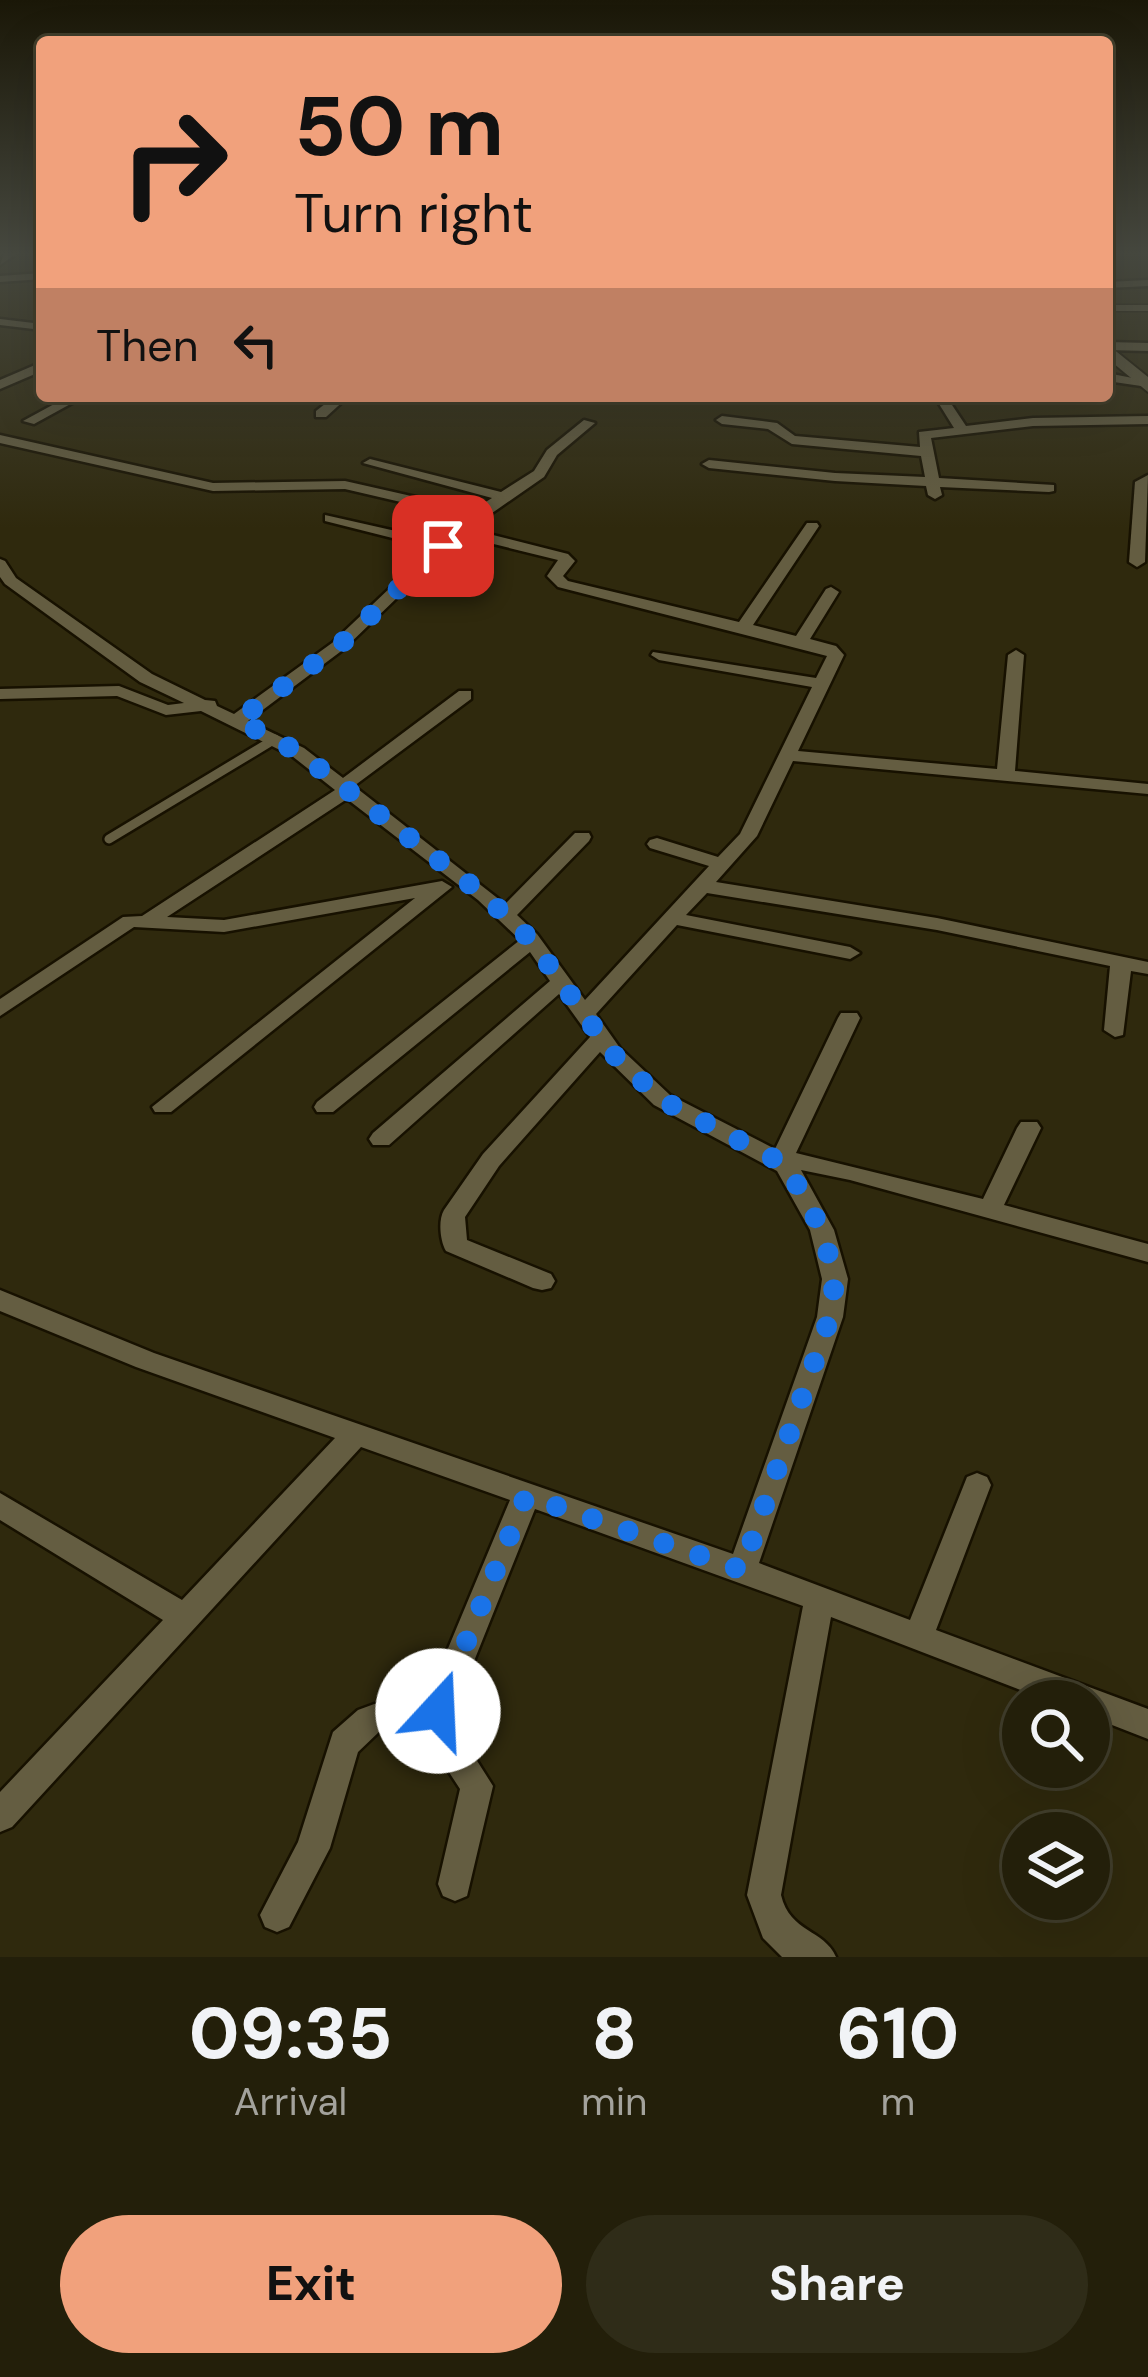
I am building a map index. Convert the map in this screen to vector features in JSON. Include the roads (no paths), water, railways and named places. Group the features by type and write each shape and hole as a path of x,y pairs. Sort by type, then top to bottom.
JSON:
{"street":[{"path":"1113,348 1148,346"},
{"path":"1113,353 1143,380"},
{"path":"0,385 36,369"},
{"path":"1113,378 1143,380"},
{"path":"28,421 67,402"},
{"path":"321,414 336,402"},
{"path":"944,402 962,430"},
{"path":"933,489 924,435 1033,422 1148,419"},
{"path":"722,420 772,426 792,440 925,452"},
{"path":"238,720 342,643 476,515 539,475 552,453 590,423"},
{"path":"0,439 213,487 345,485 476,515"},
{"path":"370,463 504,497"},
{"path":"709,464 933,489 1049,488"},
{"path":"1137,562 1144,530 1142,482 1148,478"},
{"path":"330,518 443,546"},
{"path":"743,628 812,526"},
{"path":"459,531 567,559 555,576 563,584 836,653 748,836 584,1014"},
{"path":"0,564 10,581 113,657 146,678 275,739 344,789 451,882 506,916 531,940 601,1038 662,1100 775,1157 801,1185 822,1230 835,1280 830,1317 742,1570"},
{"path":"800,642 831,592"},
{"path":"1005,778 1016,655"},
{"path":"659,656 822,685"},
{"path":"0,694 119,692 166,710 209,705"},
{"path":"147,920 344,789 465,695"},
{"path":"788,755 1148,789"},
{"path":"506,916 582,837"},
{"path":"657,844 722,864"},
{"path":"0,1010 130,921 224,926 451,882"},
{"path":"163,1108 451,882"},
{"path":"702,886 937,924 1148,968"},
{"path":"672,918 850,953"},
{"path":"325,1107 531,940"},
{"path":"1115,1030 1121,962"},
{"path":"380,1139 561,982"},
{"path":"775,1157 849,1018"},
{"path":"542,1281 455,1244 453,1216 490,1160 601,1038"},
{"path":"990,1210 1029,1128"},
{"path":"775,1157 1148,1253"},
{"path":"0,1300 145,1360 742,1570 1032,1680"},
{"path":"0,1816 354,1436"},
{"path":"918,1637 976,1485"},
{"path":"455,1884 477,1786 439,1730 441,1694 526,1496"},
{"path":"0,1505 185,1617"},
{"path":"818,1957 782,1937 768,1918 764,1894 819,1599"},
{"path":"277,1915 313,1848 344,1743 369,1720 441,1694"},
{"path":"1110,1709 1148,1724"}],"lane":[{"path":"109,839 275,739"}]}
